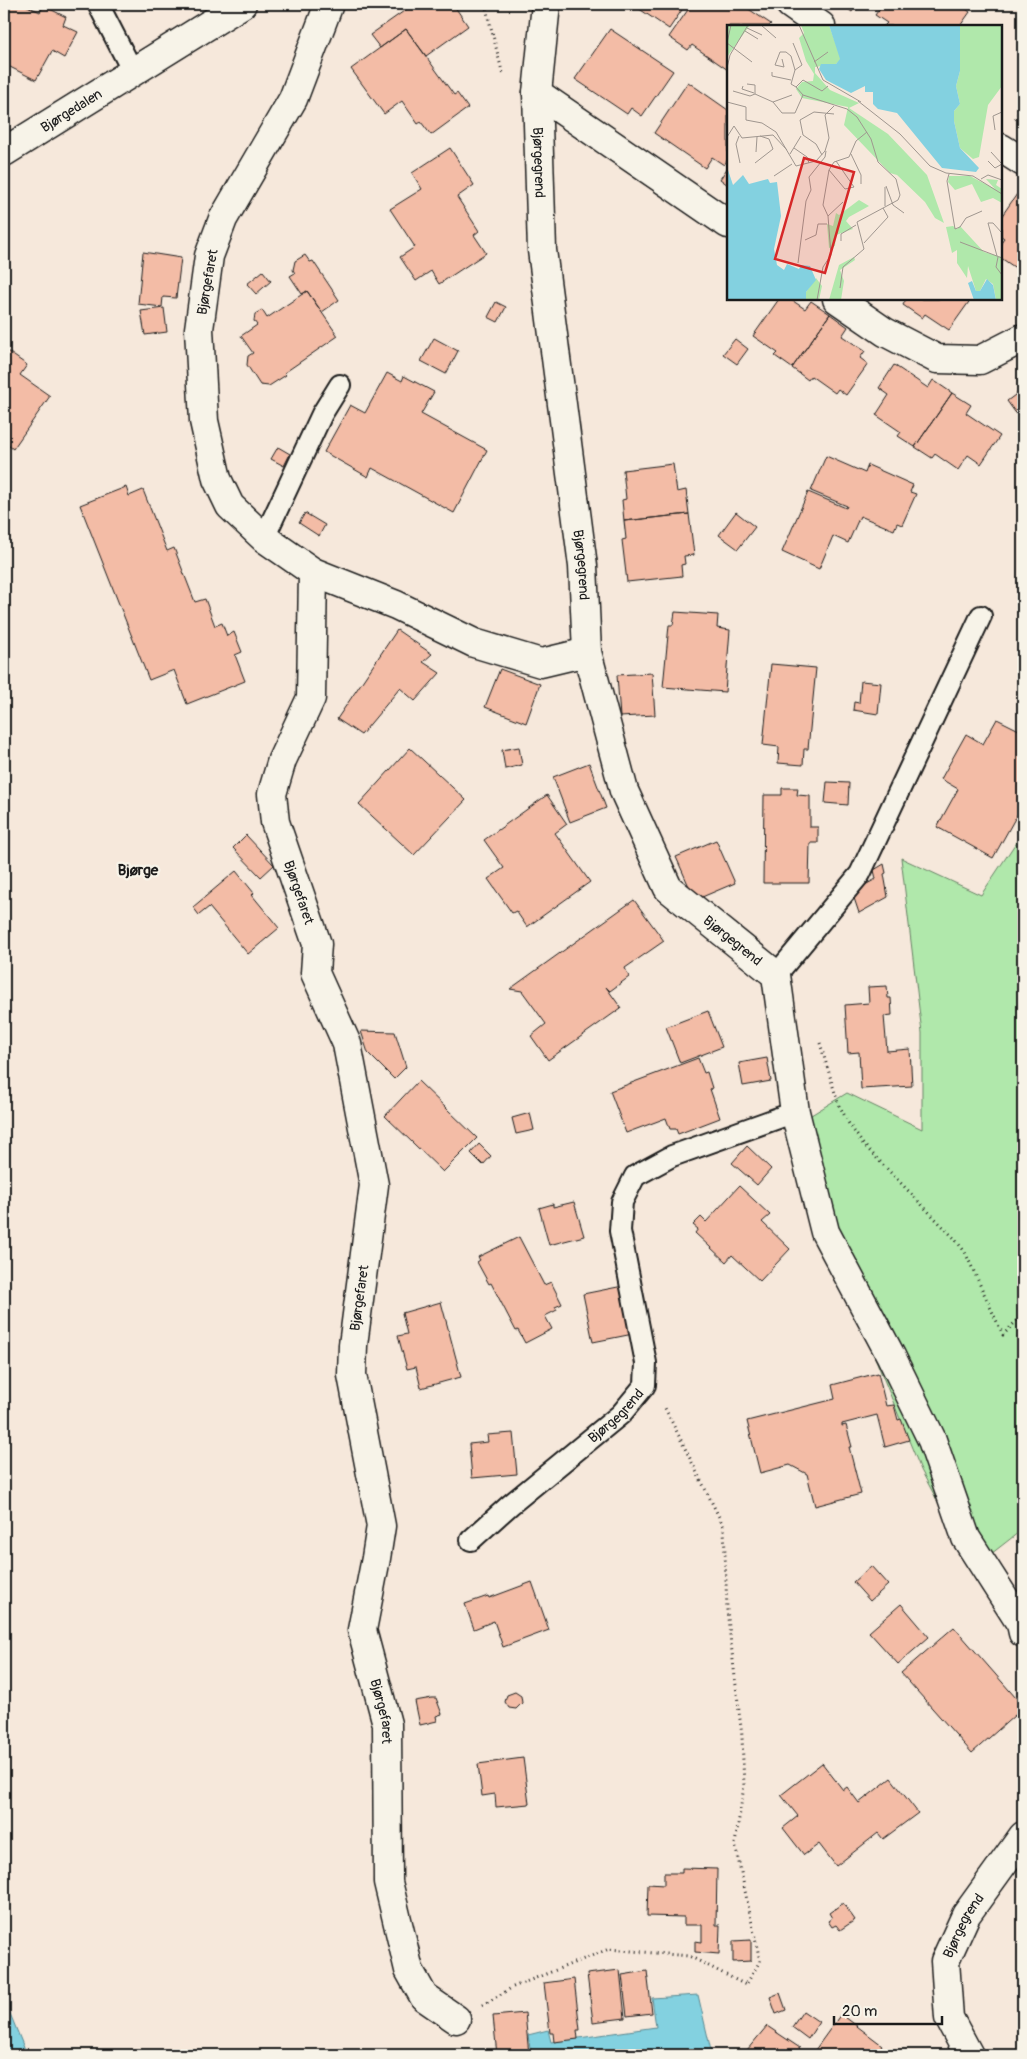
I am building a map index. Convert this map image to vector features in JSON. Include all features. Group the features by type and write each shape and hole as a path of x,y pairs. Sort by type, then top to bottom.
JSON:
{"street":[{"name":"Bjørgedalen","path":"5,152 242,4"},
{"name":"Bjørgefaret","path":"329,4 293,99 223,219 209,256 199,329 204,421 217,479 230,506 264,538 313,572 396,605 474,643 540,663 588,652"},
{"name":"Bjørgegrend","path":"546,4 537,92 542,250 583,566 588,652 624,790 668,888 776,975 795,1112 825,1232 891,1356 932,1440 966,1538 1020,1624 1023,1633"},
{"path":"790,4 820,25"},
{"path":"537,92 727,223"},
{"path":"1002,149 1023,162"},
{"path":"838,300 885,332 937,359 980,360 1023,338"},
{"name":"Bjørgefaret","path":"313,572 311,698 282,760 272,794 275,822 317,944 315,973 347,1044 374,1185 352,1345 352,1375 381,1526 362,1630 388,1724 388,1882 409,1970 424,1997 456,2019"},
{"name":"Bjørgegrend","path":"969,2055 949,2018 945,1961 966,1915 1023,1836"}],"lane":[{"path":"98,4 133,72"},
{"path":"264,538 322,414 340,385"},
{"name":"Bjørgegrend","path":"776,975 860,874 981,616"},
{"name":"Bjørgegrend","path":"472,1540 510,1505 621,1414 645,1385 646,1363 620,1231 622,1202 635,1176 672,1156 795,1112"}],"path":[{"path":"486,4 502,71 514,86 537,92"},
{"path":"818,1041 822,1048 838,1103 849,1124 863,1144 954,1238 965,1252 1003,1335 1023,1314"},
{"path":"456,2019 513,1987 609,1949 689,1956 746,1985 760,1961 735,1844 744,1786 742,1736 727,1610 724,1527 664,1406 645,1385"}],"green space":[{"path":"1023,832 1023,1529 973,1568 921,1470 867,1338 803,1120 847,1093 922,1129 922,1033 901,858 981,895"}],"water":[{"path":"698,1995 712,2055 531,2055 528,2035 548,2030 551,2042 656,2027 652,1998"},
{"path":"4,1999 27,2055 4,2055"}],"building":[{"path":"6,4 23,4 40,12 44,6 66,17 63,25 78,32 64,58 52,51 36,80 4,64 4,8"},
{"path":"414,4 453,4 468,26 426,56 406,29 380,48 370,35"},
{"path":"632,4 686,4 669,29"},
{"path":"692,4 741,4 771,24 727,25 727,69 692,45 688,50 669,37"},
{"path":"841,4 857,4 852,12"},
{"path":"883,4 959,4 970,12 961,25 885,25 887,23 875,15"},
{"path":"406,29 454,95 457,93 468,108 431,135 421,122 418,124 402,101 384,114 351,69"},
{"path":"610,29 673,71 642,116 631,108 627,114 575,79"},
{"path":"688,82 727,109 727,160 724,165 712,157 705,168 654,133"},
{"path":"450,148 474,185 457,197 479,231 474,235 486,253 439,284 431,271 416,281 400,257 415,247 390,209 422,189 412,173"},
{"path":"727,168 727,184 720,179"},
{"path":"1017,194 1023,198 1023,273 1002,259 1002,241 1004,238 1002,237 1002,216"},
{"path":"143,252 181,258 176,298 163,297 162,307 138,304"},
{"path":"305,255 310,262 313,261 339,300 322,312 307,291 302,294 290,276 295,273 293,270 295,261"},
{"path":"263,271 271,281 256,294 247,284"},
{"path":"307,291 338,336 284,373 286,375 269,386 260,385 247,365 248,356 253,353 241,336 257,325 254,321 255,314 262,310 267,318"},
{"path":"778,300 792,300 805,309 811,301 830,314 792,368 775,356 778,353 753,336"},
{"path":"906,300 970,300 949,330 925,314 922,318 903,305"},
{"path":"496,302 506,307 498,322 488,317"},
{"path":"164,308 167,332 145,335 141,311"},
{"path":"830,314 848,327 842,336 865,351 860,358 868,364 846,395 838,389 835,393 811,376 808,380 792,368"},
{"path":"434,338 458,351 446,374 421,361"},
{"path":"735,339 748,349 737,364 723,354"},
{"path":"4,349 27,365 20,375 50,396 13,449 4,442"},
{"path":"894,365 928,388 933,380 952,393 915,447 898,436 901,432 876,415 889,395 879,388"},
{"path":"387,373 402,381 404,376 434,392 421,414 487,450 454,513 372,468 368,477 324,452 350,405 365,413"},
{"path":"1023,389 1023,423 1007,401"},
{"path":"952,393 971,405 966,413 1000,436 981,464 968,455 958,470 935,454 932,458 915,447"},
{"path":"278,447 290,454 284,466 271,459"},
{"path":"826,456 865,473 868,465 913,485 910,492 916,494 902,525 897,523 894,530 860,516 848,543 833,536 819,569 782,552 808,492 846,508 847,506 811,491"},
{"path":"673,464 677,492 686,490 689,514 624,521 622,500 626,499 623,470"},
{"path":"126,487 129,496 143,490 167,551 174,548 195,602 205,599 215,626 222,623 227,636 234,632 242,652 235,655 245,681 187,704 174,670 149,680 80,505"},
{"path":"736,512 755,527 738,549 719,535"},
{"path":"305,513 325,525 319,536 299,523"},
{"path":"689,514 694,555 684,556 685,564 681,565 682,576 627,582 622,540 626,539 624,521"},
{"path":"675,612 718,615 717,628 730,630 725,692 663,687 669,625 673,625"},
{"path":"397,630 432,654 423,662 440,673 415,701 400,688 361,735 337,719"},
{"path":"771,664 816,668 808,749 804,749 803,765 778,763 779,747 763,745"},
{"path":"500,669 540,684 526,723 485,707"},
{"path":"652,673 655,715 620,717 617,675"},
{"path":"861,681 881,683 878,714 853,710 854,702 859,703"},
{"path":"997,719 1023,732 1023,804 993,858 937,827 958,789 941,779 966,734 983,744"},
{"path":"519,747 522,765 505,769 502,750"},
{"path":"410,748 466,800 414,855 359,804"},
{"path":"589,763 606,808 570,822 553,777"},
{"path":"827,782 849,783 848,805 825,803"},
{"path":"782,788 798,788 797,795 810,796 810,827 818,827 818,843 810,843 809,883 763,883 764,795 782,795"},
{"path":"547,795 567,824 555,833 590,882 527,927 516,911 512,913 488,879 504,868 484,840"},
{"path":"246,835 274,865 261,877 233,848"},
{"path":"716,840 735,883 695,900 676,857"},
{"path":"884,864 888,897 859,913 852,892 876,879 874,870"},
{"path":"236,871 254,893 252,895 279,928 248,954 209,907 199,915 193,907"},
{"path":"634,900 664,941 625,968 629,977 610,991 606,987 621,1008 548,1060 531,1036 546,1024 522,991 510,989"},
{"path":"887,986 888,998 891,998 892,1015 884,1016 887,1051 910,1049 912,1086 861,1089 859,1052 848,1053 845,1005 869,1003 868,987"},
{"path":"708,1011 722,1047 680,1063 666,1027"},
{"path":"361,1031 395,1032 406,1067 394,1079 368,1053"},
{"path":"698,1058 704,1073 707,1072 712,1088 710,1089 720,1118 678,1134 676,1129 670,1129 666,1118 626,1133 610,1091"},
{"path":"767,1058 771,1081 743,1086 739,1063"},
{"path":"418,1081 477,1138 443,1172 385,1116"},
{"path":"530,1113 534,1130 516,1134 512,1118"},
{"path":"479,1144 491,1156 483,1165 471,1153"},
{"path":"747,1146 771,1169 757,1185 732,1163"},
{"path":"739,1186 770,1215 762,1222 790,1249 760,1281 732,1255 726,1262 695,1233 698,1229 693,1225 701,1217 706,1222"},
{"path":"574,1202 584,1236 549,1245 539,1208 553,1204 553,1207"},
{"path":"519,1237 544,1285 551,1282 562,1304 555,1307 557,1310 545,1316 552,1329 525,1343 518,1330 516,1331 491,1283 489,1284 477,1262 480,1260 478,1257"},
{"path":"623,1286 633,1334 593,1342 583,1294"},
{"path":"441,1302 461,1377 421,1388 416,1367 407,1369 398,1336 407,1334 402,1313"},
{"path":"878,1373 886,1406 894,1405 898,1420 901,1419 909,1440 885,1447 877,1415 842,1424 842,1426 846,1425 852,1447 849,1447 861,1494 815,1506 807,1474 790,1465 760,1473 747,1421 835,1399 832,1385"},
{"path":"513,1433 517,1474 472,1478 469,1444 488,1442 487,1435"},
{"path":"871,1566 888,1585 870,1601 853,1582"},
{"path":"532,1582 549,1630 503,1647 494,1621 474,1629 465,1604 488,1596 489,1598"},
{"path":"901,1604 929,1637 898,1664 869,1632"},
{"path":"954,1627 1023,1706 972,1753 901,1673"},
{"path":"515,1692 521,1696 522,1703 516,1709 509,1708 505,1702 507,1695"},
{"path":"436,1698 442,1714 436,1716 437,1721 420,1725 415,1701"},
{"path":"523,1758 529,1804 496,1807 495,1794 482,1796 478,1764"},
{"path":"822,1763 843,1790 847,1787 859,1803 891,1778 918,1813 883,1839 878,1833 836,1866 819,1844 804,1855 783,1828 798,1816 781,1795"},
{"path":"682,1868 717,1869 716,1925 720,1925 719,1954 695,1952 695,1941 702,1942 702,1925 684,1925 684,1917 647,1916 648,1884 664,1885 664,1873 682,1873"},
{"path":"843,1903 855,1920 840,1930 836,1925 832,1927 828,1921 832,1918 829,1913"},
{"path":"751,1940 751,1961 733,1962 733,1941"},
{"path":"620,1970 625,2018 593,2022 587,1974"},
{"path":"647,1971 652,2013 627,2016 622,1975"},
{"path":"574,1979 580,2030 577,2030 578,2039 554,2042 553,2033 550,2033 544,1983"},
{"path":"780,1993 786,2010 776,2014 770,1997"},
{"path":"803,2011 819,2022 808,2039 792,2027"},
{"path":"525,2013 529,2055 497,2055 493,2016"},
{"path":"841,2014 882,2045 875,2055 821,2055 815,2050"},
{"path":"767,2026 800,2048 795,2055 747,2055 749,2051 747,2050"}],"district":[{"name":"Bjørge","path":"138,870"}]}
